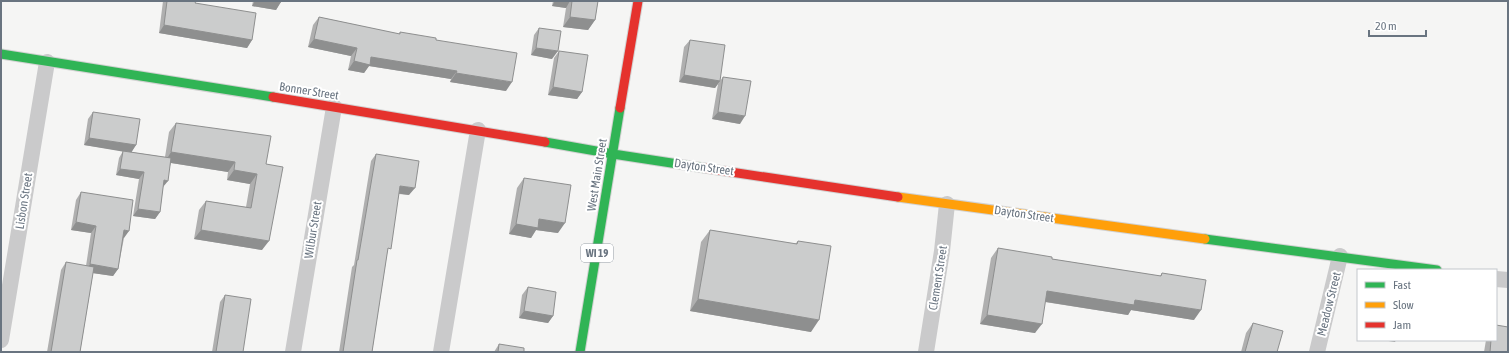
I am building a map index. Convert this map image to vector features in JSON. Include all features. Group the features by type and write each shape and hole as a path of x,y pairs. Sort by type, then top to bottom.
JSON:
{"street":[{"name":"West Main Street","path":"580,352 638,1"},
{"name":"Bonner Street","path":"1,54 478,130 613,154"},
{"name":"Lisbon Street","path":"1,340 47,62"},
{"name":"Wilbur Street","path":"293,352 334,107"},
{"path":"441,352 478,130"},
{"name":"Dayton Street","path":"613,154 947,204 1429,269"},
{"name":"Clement Street","path":"926,352 942,251 947,204"},
{"name":"Meadow Street","path":"1317,352 1340,256"},
{"path":"1497,278 1508,280"}],"building":[{"path":"167,1 196,1 195,3 256,13 252,40 164,25"},
{"path":"572,1 598,1 595,20 570,17"},
{"path":"319,17 400,34 400,32 436,38 436,40 517,53 512,82 456,73 457,71 371,57 370,65 354,61 357,48 314,39"},
{"path":"539,28 561,31 558,51 536,48"},
{"path":"690,40 725,45 720,81 684,75"},
{"path":"559,51 588,55 582,92 553,87"},
{"path":"723,77 751,81 745,116 718,112"},
{"path":"93,112 140,119 136,145 89,138"},
{"path":"176,123 271,136 266,164 283,167 269,241 201,230 206,201 251,208 257,174 234,170 235,162 171,152"},
{"path":"123,151 171,158 168,181 164,180 160,212 138,209 144,172 120,169"},
{"path":"376,154 419,161 415,188 400,186 391,249 388,248 372,352 343,352 357,260"},
{"path":"524,178 571,185 565,223 539,219 538,228 516,224"},
{"path":"81,192 133,200 129,231 124,230 118,269 90,264 96,226 76,222"},
{"path":"710,230 797,244 798,241 831,246 819,320 698,299"},
{"path":"998,248 1052,257 1052,259 1161,276 1162,273 1206,280 1201,310 1135,300 1134,305 1047,291 1042,324 987,315"},
{"path":"66,262 94,267 80,352 51,352"},
{"path":"528,287 556,292 553,316 524,311"},
{"path":"225,295 251,299 243,352 216,352"},
{"path":"1253,323 1283,331 1277,352 1245,352"},
{"path":"1497,325 1508,327 1508,352 1490,352 1491,341 1497,341"},
{"path":"499,344 524,348 524,352 498,352"}],"traffic: fast":[{"path":"1,54 273,97"},
{"path":"580,352 620,108"},
{"path":"545,142 704,168"},
{"path":"1205,239 1430,269"}],"traffic: slow":[{"path":"898,197 1205,239"}],"traffic: jam":[{"path":"620,108 638,1"},
{"path":"273,97 545,142"},
{"path":"704,168 898,197"}]}
